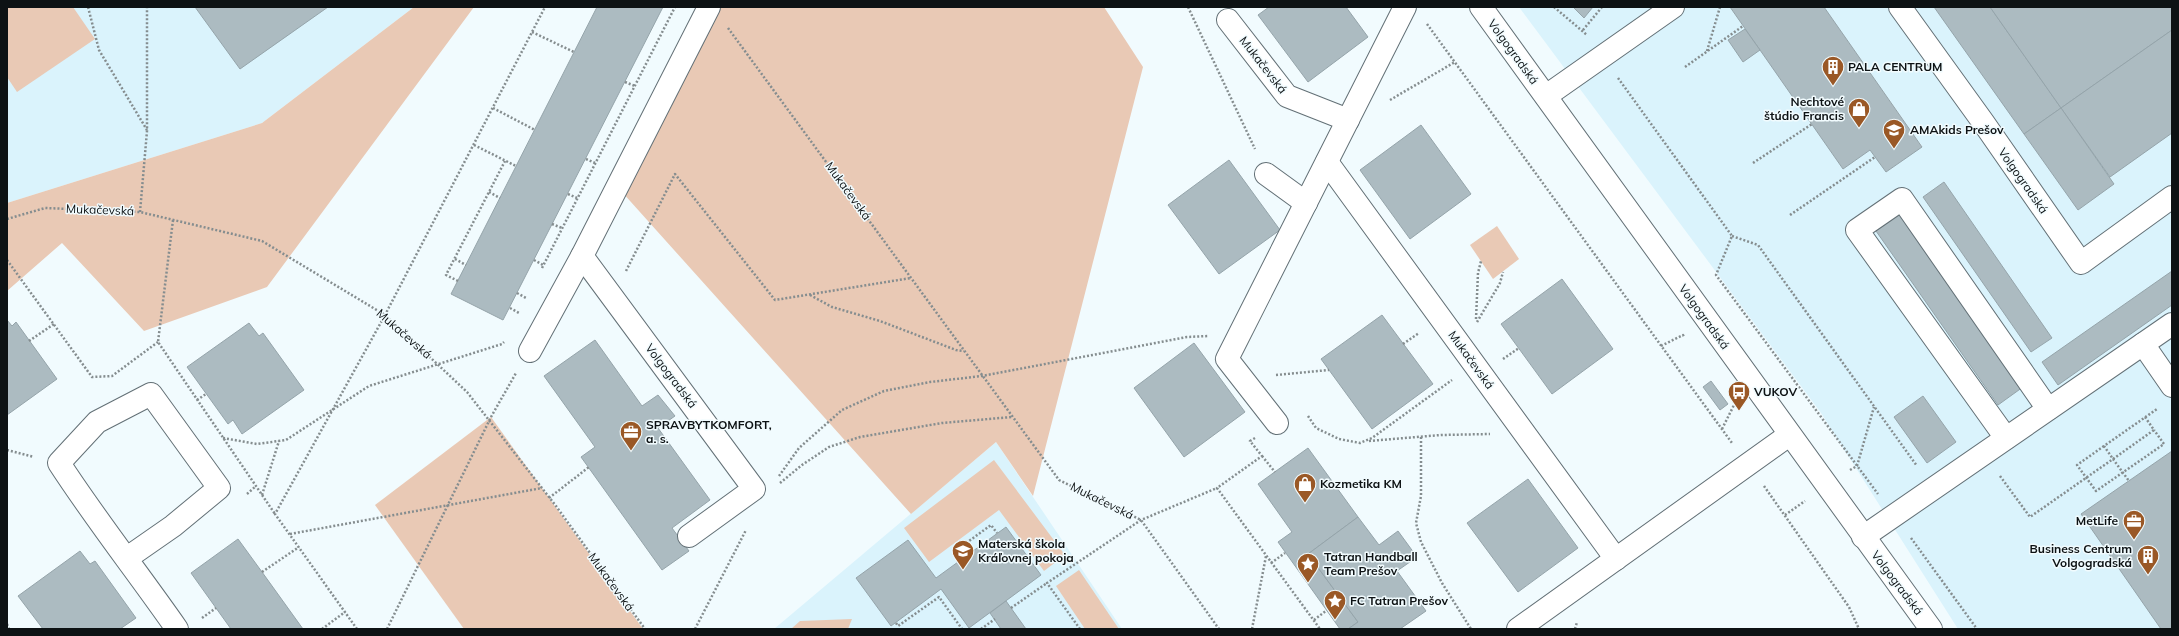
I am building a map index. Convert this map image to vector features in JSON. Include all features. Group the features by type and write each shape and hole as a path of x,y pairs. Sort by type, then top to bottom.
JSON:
{"street":[{"path":"530,351 582,256 709,7"},
{"path":"1276,423 1227,359 1405,7"},
{"name":"Volgogradská","path":"1481,7 1789,435 1931,629"},
{"name":"Volgogradská","path":"1546,96 1673,7"},
{"name":"Volgogradská","path":"1900,7 1983,122 2080,263 2172,197"},
{"name":"Mukačevská","path":"1228,20 1287,96 1348,120"},
{"name":"Mukačevská","path":"1327,162 1616,559"},
{"path":"1266,174 1306,203"},
{"path":"2006,438 1857,230 1902,199 2048,409"},
{"name":"Volgogradská","path":"582,256 754,489 689,536"},
{"path":"1863,537 2172,324"},
{"path":"2143,344 2172,386"},
{"path":"127,558 173,526 219,488 151,394 97,422 59,463 93,516 127,558 177,629"},
{"path":"1518,629 1789,435"},
{"path":"1915,606 1916,629"}],"path":[{"path":"88,7 99,50 147,131"},
{"path":"140,212 147,131 147,7"},
{"path":"275,514 385,315 545,7"},
{"path":"540,272 634,86 676,7"},
{"path":"1188,7 1266,174"},
{"path":"1554,7 1583,30 1732,236 1758,245 1918,467"},
{"path":"1583,30 1602,7"},
{"path":"1707,51 1720,7"},
{"path":"1424,19 1661,346 1793,524 1849,607 1859,629"},
{"name":"Mukačevská","path":"726,26 1059,480 1141,520 1219,629"},
{"path":"1685,67 1743,26"},
{"path":"532,32 574,52"},
{"path":"1383,104 1455,62"},
{"path":"624,82 634,86"},
{"path":"493,108 535,130"},
{"path":"1753,163 1812,124"},
{"path":"474,145 516,166"},
{"path":"1790,215 1875,157"},
{"path":"586,159 595,163"},
{"path":"458,281 446,275 505,161"},
{"path":"613,298 675,174 775,300 911,278"},
{"path":"489,192 500,198"},
{"path":"568,194 577,198"},
{"name":"Mukačevská","path":"7,219 45,208 140,212 262,241 385,315 468,392 542,488 645,629"},
{"path":"173,220 158,342 275,514 357,629"},
{"path":"552,224 562,228"},
{"path":"1732,236 1716,275 1977,629"},
{"path":"455,259 466,265"},
{"path":"7,260 92,377 112,376 158,342"},
{"path":"534,260 543,265"},
{"path":"1481,261 1478,273 1476,324 1500,283 1503,272"},
{"path":"524,303 530,291"},
{"path":"517,293 526,298"},
{"path":"810,294 832,307 880,321 956,350 964,351"},
{"path":"510,308 519,312"},
{"path":"516,319 522,308"},
{"path":"29,341 54,324"},
{"path":"776,479 799,448 842,410 884,391 930,382 982,376 1187,337 1239,335"},
{"path":"1661,346 1683,335 1687,341"},
{"path":"223,438 257,444 286,440 369,386 502,344 506,338"},
{"path":"387,629 489,420 530,351"},
{"path":"1367,441 1474,364"},
{"path":"1243,379 1329,370"},
{"path":"197,400 206,394"},
{"path":"1722,429 1735,406 1731,400"},
{"path":"1857,466 1874,407"},
{"path":"2145,417 2164,444 2096,491 2077,465 2150,413"},
{"path":"1308,416 1316,428 1339,439 1360,443 1367,441 1522,430"},
{"path":"774,488 802,464 829,447 860,437 942,423 1012,417"},
{"path":"1274,472 1250,441 1276,423"},
{"path":"1984,453 2030,517 2154,430"},
{"path":"1421,437 1421,496 1416,523 1421,542 1442,583 1471,629"},
{"path":"262,495 279,441"},
{"path":"2104,446 2129,481"},
{"path":"1011,608 1141,520 1217,488 1262,456"},
{"path":"549,498 589,468"},
{"path":"244,495 256,486"},
{"path":"290,534 542,488"},
{"path":"1217,488 1320,629"},
{"path":"695,629 749,525"},
{"path":"964,557 958,549 963,545 991,525 997,533"},
{"path":"262,572 299,547"},
{"path":"1271,563 1285,553"},
{"path":"1252,629 1266,556"},
{"path":"1047,583 1080,629"},
{"path":"896,623 898,626 939,597 962,629"},
{"path":"201,619 216,608"},
{"path":"1314,620 1327,610"},
{"path":"322,629 345,612"},
{"path":"981,629 995,619"},
{"path":"7,624 9,629"}],"shaded area":[{"path":"7,7 414,7 262,123 7,203"},
{"path":"7,7 73,7 95,39 17,92 7,77"},
{"path":"414,7 474,7 267,287 144,331 62,243 7,291 7,203 262,123"},
{"path":"703,7 1104,7 1143,67 1033,496 996,442 911,514 613,182"},
{"name":"VUKOV","path":"1519,7 1730,7 1843,169 1870,150 1886,172 1922,146 1824,7 2172,7 2172,629 1958,629 1821,413"},
{"path":"1497,226 1519,259 1493,279 1470,245"},
{"path":"491,417 643,629 464,629 375,505"},
{"name":"Materská škola Kráľovnej pokoja","path":"996,442 1122,629 774,629"},
{"path":"994,460 1065,555 1044,571 999,510 929,562 904,528"},
{"path":"1079,570 1119,629 1085,629 1056,586"},
{"path":"852,619 848,629 791,629 800,621"}],"building":[{"path":"195,7 328,7 240,69"},
{"path":"597,7 663,7 503,320 451,294"},
{"path":"1269,7 1346,7 1368,37 1308,82 1258,15"},
{"path":"1573,7 1593,7 1584,18"},
{"name":"PALA CENTRUM","path":"1730,7 1824,7 1922,147 1886,172 1870,150 1843,169"},
{"path":"1934,7 1990,7 2061,108 2024,134"},
{"path":"1990,7 2172,7 2172,30 2061,108"},
{"path":"1745,29 1760,50 1743,62 1728,40"},
{"path":"2172,30 2172,133 2110,177 2061,108"},
{"path":"2061,108 2114,184 2078,210 2024,134"},
{"path":"1421,125 1471,194 1410,239 1360,170"},
{"path":"1229,160 1280,230 1219,274 1168,205"},
{"path":"1944,182 2052,338 2031,352 1923,197"},
{"path":"1901,213 2023,387 1998,405 1876,231"},
{"path":"2172,271 2172,305 2058,385 2042,362"},
{"path":"1562,279 1613,349 1552,394 1501,324"},
{"path":"1382,315 1433,384 1372,429 1321,359"},
{"path":"7,320 12,326 16,322 57,379 7,415"},
{"path":"249,323 259,336 263,333 304,390 242,434 233,420 228,424 187,367"},
{"name":"SPRAVBYTKOMFORT, a. s.","path":"595,340 642,406 658,395 675,416 658,428 710,500 672,528 689,551 662,570 581,457 595,447 544,376"},
{"path":"1194,343 1245,412 1184,457 1134,388"},
{"path":"1711,381 1728,404 1720,410 1703,387"},
{"path":"1923,396 1956,442 1927,463 1894,417"},
{"path":"1308,448 1358,517 1308,554 1358,622 1348,629 1340,629 1278,542 1292,532 1258,484"},
{"name":"Business Centrum Volgogradská","path":"2172,451 2172,629 2161,629 2081,514"},
{"path":"1528,479 1578,548 1518,592 1467,523"},
{"path":"1358,517 1379,545 1398,531 1417,557 1397,571 1426,611 1400,629 1348,629 1358,622 1308,554"},
{"path":"1006,527 1041,575 969,628 941,589 891,626 856,578 908,540 936,578"},
{"path":"238,539 303,629 231,629 191,573"},
{"path":"80,551 90,564 95,561 136,618 120,629 43,629 18,596"},
{"path":"1006,601 1026,629 1001,629 990,613"}],"place":[{"name":"PALA CENTRUM","path":"1833,86"},
{"name":"Nechtové štúdio Francis","path":"1859,128"},
{"name":"AMAkids Prešov","path":"1894,150"},
{"name":"VUKOV","path":"1739,412"},
{"name":"SPRAVBYTKOMFORT, a. s.","path":"631,452"},
{"name":"Kozmetika KM","path":"1305,504"},
{"name":"MetLife","path":"2134,540"},
{"name":"Materská škola Kráľovnej pokoja","path":"963,570"},
{"name":"Business Centrum Volgogradská","path":"2148,576"},
{"name":"Tatran Handball Team Prešov","path":"1308,584"},
{"name":"FC Tatran Prešov","path":"1335,620"}]}
